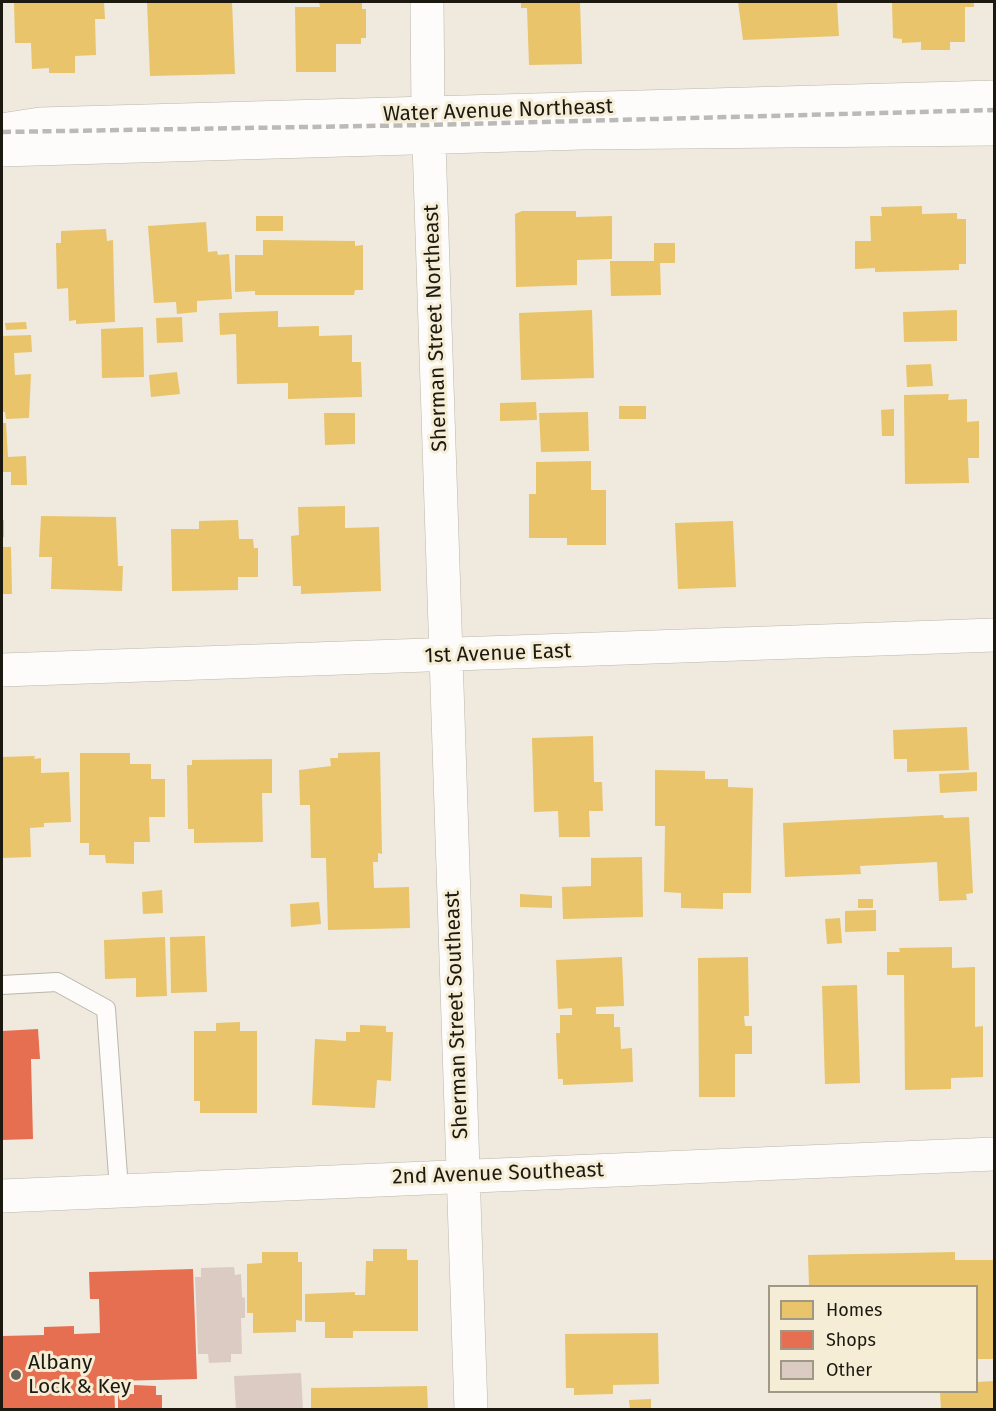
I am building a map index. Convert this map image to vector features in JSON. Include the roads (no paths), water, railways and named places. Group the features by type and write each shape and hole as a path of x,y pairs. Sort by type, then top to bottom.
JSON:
{"street":[{"name":"Sherman Street Northeast","path":"427,2 446,656"},
{"name":"Water Avenue Northeast","path":"2,150 429,125 994,97"},
{"name":"Water Avenue Northeast","path":"2,130 40,124 429,125 582,133 994,129"},
{"name":"1st Avenue East","path":"2,670 994,635"},
{"name":"Sherman Street Southeast","path":"446,656 471,1410"},
{"name":"2nd Avenue Southeast","path":"2,1196 994,1154"}],"lane":[{"path":"2,985 57,982 105,1009 119,1190"}],"railway":[{"path":"2,132 428,125 994,110"}],"place":[{"name":"Albany Lock & Key","path":"16,1375"}]}
